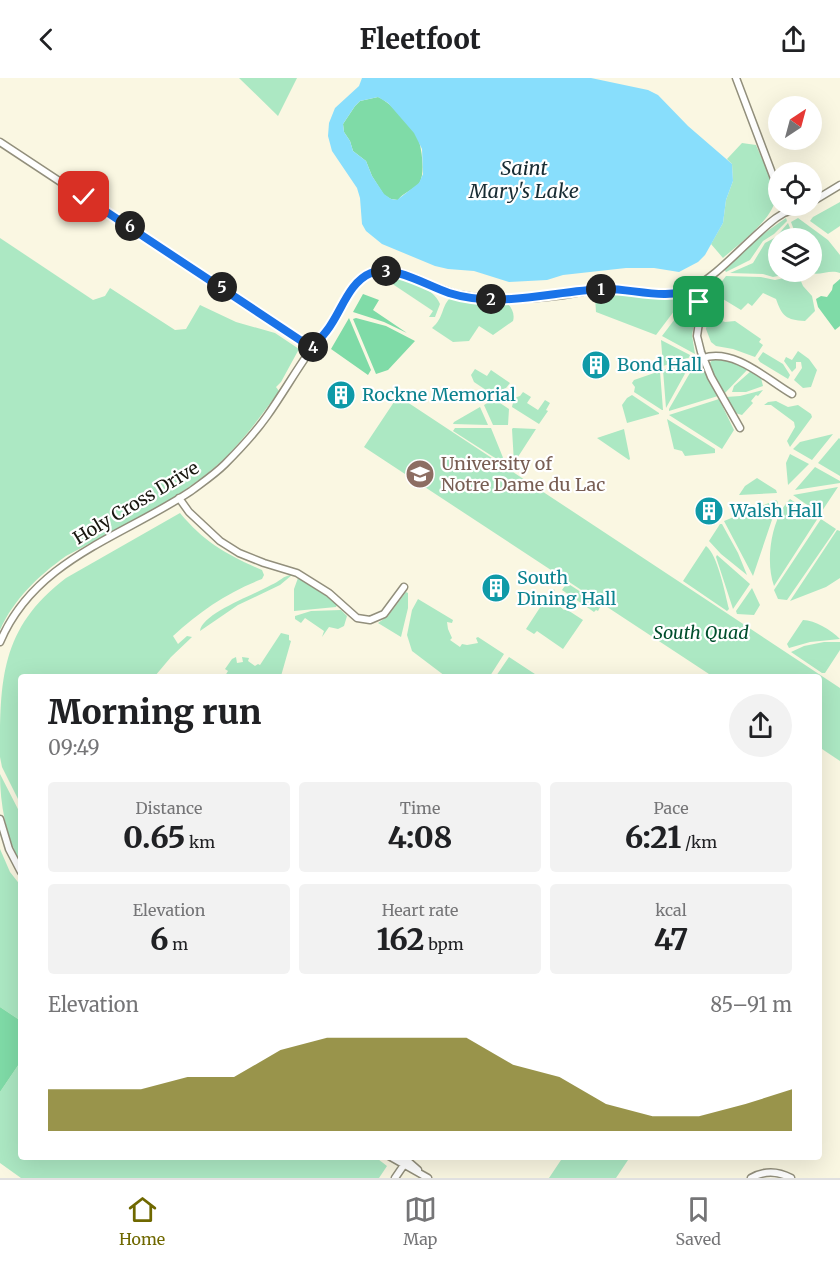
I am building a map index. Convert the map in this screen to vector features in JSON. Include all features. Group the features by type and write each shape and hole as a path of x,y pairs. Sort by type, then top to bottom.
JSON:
{"street":[{"path":"736,78 768,163"},
{"path":"0,142 312,348"},
{"path":"822,196 840,185"},
{"name":"Holy Cross Drive","path":"0,642 21,605 48,576 71,560 179,498 224,466 261,424 362,278 376,272 392,272 451,293 487,299 538,297 606,289 668,294 684,292 720,268 777,216"},
{"path":"694,287 701,309 698,336 703,358 740,428"},
{"path":"703,358 717,355 736,359 792,394"},
{"path":"179,498 189,512 220,541 239,553 297,573 329,593 357,618 370,620 384,615 404,587"},
{"path":"0,819 9,849 18,866"},
{"path":"395,1178 406,1160 428,1178"},
{"path":"751,1178 775,1172 791,1178"}],"green space":[{"path":"239,78 297,78 278,116"},
{"path":"378,97 388,103 405,120 417,136 420,146 422,178 415,187 398,200 384,195 366,161 353,151 344,132 343,124 355,106 360,101"},
{"path":"742,143 756,145 768,172 768,215 723,258 711,244 723,223 726,200 733,181 732,164 727,159"},
{"path":"840,202 840,226 828,234 810,221 815,216 822,216 822,212"},
{"path":"786,218 787,221 780,228 772,228"},
{"path":"798,218 812,228 793,228 791,222"},
{"path":"768,231 768,238 763,241 750,260 726,272 724,269"},
{"path":"822,236 840,255 840,273 822,273"},
{"path":"0,238 93,300 105,296 110,288 175,330 186,329 200,305 236,322 275,333 299,349 276,387 279,391 229,454 176,496 66,556 37,580 20,598 0,630"},
{"path":"768,241 768,276 730,273 753,263"},
{"path":"387,276 425,288 431,293 440,304 435,317 429,317 433,311 391,283"},
{"path":"726,276 761,277 768,278 768,282 801,282 812,296 815,311 805,321 793,320 783,313 776,299 763,293 752,306 748,303 741,310 713,293"},
{"path":"840,279 840,326 835,330 818,307 816,299 821,296 827,297 833,285"},
{"path":"626,292 684,295 684,298 656,335 596,312 595,297 588,296 589,294"},
{"path":"363,294 379,300 373,310 407,333 384,322 353,312"},
{"path":"450,298 507,303 513,311 513,321 493,335 479,326 469,341 453,342 432,328 439,320"},
{"path":"711,298 722,306 720,320 735,321 761,339 759,342 763,345 755,357 716,346 711,342 706,329"},
{"path":"690,299 695,302 697,309 692,335 695,354 662,336"},
{"path":"349,318 371,370 368,375 331,349"},
{"path":"353,319 386,326 415,341 388,370 376,374"},
{"path":"661,340 690,355 691,357 663,366"},
{"path":"798,351 809,359 817,370 811,387 803,388 794,380 802,368 801,362 796,362 796,368 792,372 784,361 786,357 792,360"},
{"path":"763,352 783,364 790,375 788,379 760,362 758,359"},
{"path":"698,359 718,396 669,411 669,409"},
{"path":"713,359 730,361 748,369 724,394 709,364"},
{"path":"692,361 666,408 663,370"},
{"path":"475,369 487,376 491,370 510,383 506,388 492,394 474,382 471,375"},
{"path":"660,371 663,410 634,392 635,387 632,383 634,380"},
{"path":"751,371 761,378 763,386 746,392 732,392 734,386"},
{"path":"763,390 758,396 756,395 751,401 753,403 742,415 735,413 726,397 740,396"},
{"path":"523,392 531,397 527,403 538,410 545,400 550,403 546,410 548,411 539,424 512,407 514,398"},
{"path":"632,395 659,414 627,423 622,405"},
{"name":"South Quad","path":"398,396 819,674 709,674 364,447"},
{"path":"494,399 509,409 508,425 493,425 484,405"},
{"path":"719,399 734,430 722,449 669,415"},
{"path":"776,401 788,407 798,405 812,417 790,447 787,441 795,427 794,422 771,405 764,405"},
{"path":"480,407 488,425 453,424 454,422"},
{"path":"667,419 715,449 715,453 685,456 682,451 674,449"},
{"path":"455,428 491,428 506,465 453,431"},
{"path":"512,429 536,429 514,463"},
{"path":"624,429 630,459 629,460 597,438"},
{"path":"833,434 812,460 793,449 800,442"},
{"path":"840,439 840,476 818,463"},
{"path":"790,454 809,464 788,485 786,463"},
{"path":"815,467 840,483 795,490"},
{"path":"757,478 777,493 739,495 745,486"},
{"path":"838,487 820,514 793,495"},
{"path":"790,499 818,518 774,586 770,553 774,529 783,507"},
{"path":"776,500 778,502 753,576 724,521"},
{"path":"180,513 207,540 238,559 262,570 264,575 262,579 215,603 173,636 178,644 187,636 192,637 157,674 18,674 18,799 2,767 0,757 3,680 16,637 28,616 44,597 66,578"},
{"path":"821,519 836,529 787,600 778,599 774,590"},
{"path":"720,524 738,553 747,575 709,541"},
{"path":"837,530 840,531 840,578 826,587 790,601"},
{"path":"706,546 717,566 729,609 727,611 683,581"},
{"path":"717,555 750,584 733,609 716,557"},
{"path":"292,575 280,585 238,605 200,631 203,624 219,611"},
{"path":"298,578 323,593 337,605 336,607 294,611 294,589"},
{"path":"567,583 601,605 598,611 594,612 562,590"},
{"path":"752,588 760,605 754,615 737,614 736,611"},
{"path":"552,589 555,590 550,598 564,610 566,609 583,620 563,649 537,631 534,634 526,629"},
{"path":"406,592 408,593 408,608 401,637 378,623 388,616"},
{"path":"418,599 453,620 452,623 447,622 452,638 450,640 460,647 462,644 478,643 476,638 478,637 504,654 491,674 442,674 412,651 407,635 412,610"},
{"path":"341,610 347,616 344,626 338,629 329,627 322,637 324,631 305,618 301,623 295,619 295,616 311,611"},
{"path":"803,620 823,626 840,639 810,642 789,648 787,644"},
{"path":"281,633 289,635 291,641 282,674 226,674 228,671 225,669 236,657 237,663 243,662 242,657 249,658 248,661 255,666 260,665"},
{"path":"840,642 840,650 825,673 791,652 804,646"},
{"path":"509,657 535,674 497,674"},
{"name":"South Quad","path":"822,676 840,688 840,761 822,749"},
{"path":"0,774 18,809 18,858 11,843 1,797"},
{"path":"0,849 10,872 18,882 18,1019 0,1007"},
{"path":"0,1007 18,1019 18,1065 0,1092"},
{"path":"18,1065 18,1160 379,1160 387,1166 379,1178 21,1178 0,1163 0,1092"},
{"path":"561,1160 628,1160 616,1178 549,1178"}],"water":[{"name":"Saint Mary's Lake","path":"362,78 591,78 648,90 658,95 688,126 732,164 733,181 726,200 723,223 705,255 698,262 679,272 654,268 626,268 563,275 547,280 509,282 474,271 435,266 382,244 366,231 362,224 357,188 332,151 328,136 329,123 335,108 359,86","holes":["378,97 388,103 414,133 422,149 423,174 419,183 397,200 384,194 372,176 366,161 353,151 344,132 343,124 360,101"]}],"place":[{"name":"Bond Hall","path":"596,365"},
{"name":"Rockne Memorial","path":"341,395"},
{"name":"University of Notre Dame du Lac","path":"420,474"},
{"name":"Walsh Hall","path":"709,511"},
{"name":"South Dining Hall","path":"496,588"}],"route":[{"path":"84,197 312,348 332,324 354,287 362,278 376,272 392,272 451,293 487,299 563,295 606,289 668,294 684,292 694,287 699,302"}]}
